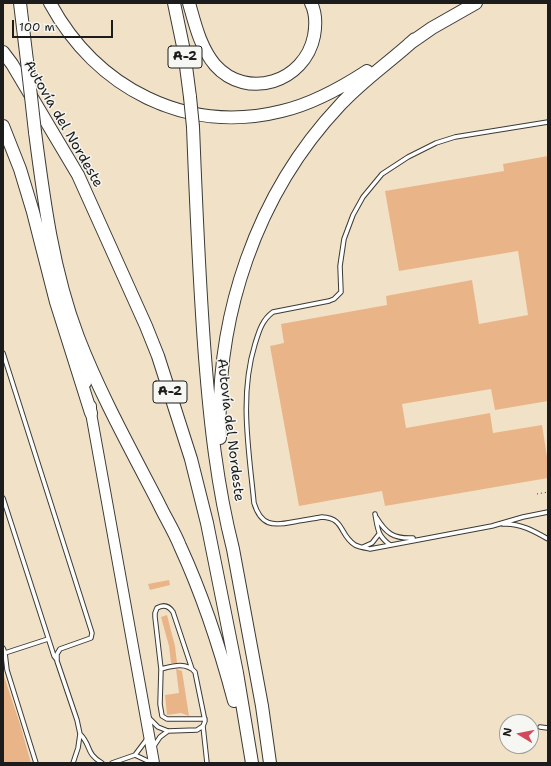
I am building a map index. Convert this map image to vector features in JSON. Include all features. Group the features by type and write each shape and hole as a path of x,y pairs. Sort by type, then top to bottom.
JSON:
{"highway":[{"path":"20,3 35,132 51,241 64,295 78,338 95,378 180,544 197,584 211,620 224,664 240,725 246,763"},
{"path":"50,3 60,21 86,55 124,86 145,98 164,106 203,115 238,117 282,112 322,97 339,88 432,28 476,3"},
{"name":"Autovía del Nordeste","path":"174,3 184,51 193,127 202,310 209,399 217,470 262,706 270,763"},
{"path":"189,3 202,45 215,65 227,75 235,79 247,83 258,84 275,81 292,72 301,65 313,41 315,29 315,19 311,3"},
{"path":"233,549 233,526 224,477 221,446 221,377 228,321 238,284 252,244 269,206 289,170 313,136 357,87 415,39"},
{"name":"Autovía del Nordeste","path":"3,52 12,64 78,175 158,356 191,459 207,524 235,666 252,763"},
{"path":"3,126 20,169 31,204 56,302 91,413"}],"main road":[{"path":"78,338 91,404 91,413 153,763"}],"lane":[{"path":"548,122 454,137 436,143 408,157 382,174 363,197 353,215 344,240 340,266 341,292 329,302 273,312 266,317 261,326 251,356 248,375 246,423 254,503 257,513 264,521 271,524 329,517 340,524 350,541 356,546 370,548 505,524 519,525 535,531 548,539"},
{"path":"3,353 92,633 91,638 60,648 57,654 57,661"},
{"path":"3,498 48,639 77,720 80,734 74,763"},
{"path":"492,526 548,512"},
{"path":"390,545 379,534 376,516 383,528 394,536 404,539 424,538"},
{"path":"362,547 372,543 379,534"},
{"path":"205,718 166,719 162,716 160,704 161,669 155,613 157,608 168,606 173,612 192,669 196,674 205,718 203,726 207,763"},
{"path":"5,653 48,639"},
{"path":"3,648 7,670 36,763"},
{"path":"161,669 187,666 192,669"},
{"path":"145,713 154,724 168,731 197,730 203,726"},
{"path":"540,727 548,728"},
{"path":"152,751 158,740 168,731"},
{"path":"80,734 86,742 91,755 102,763"},
{"path":"112,763 135,756 149,734"},
{"path":"135,756 153,763"}],"path":[{"path":"537,494 548,492"}],"building":[{"path":"548,156 548,401 495,410 491,389 402,404 406,428 490,413 493,433 542,425 548,463 548,478 385,506 382,491 299,506 270,346 284,343 281,324 387,305 386,296 472,280 479,324 528,315 518,251 399,271 385,191 504,171 503,164"},
{"path":"169,580 170,585 150,590 148,584"},
{"path":"167,615 175,646 177,663 171,663 169,646 161,617"},
{"path":"176,669 182,671 189,716 181,713 167,715 165,695 179,693"},
{"path":"3,676 20,724 31,763 3,763"}]}
